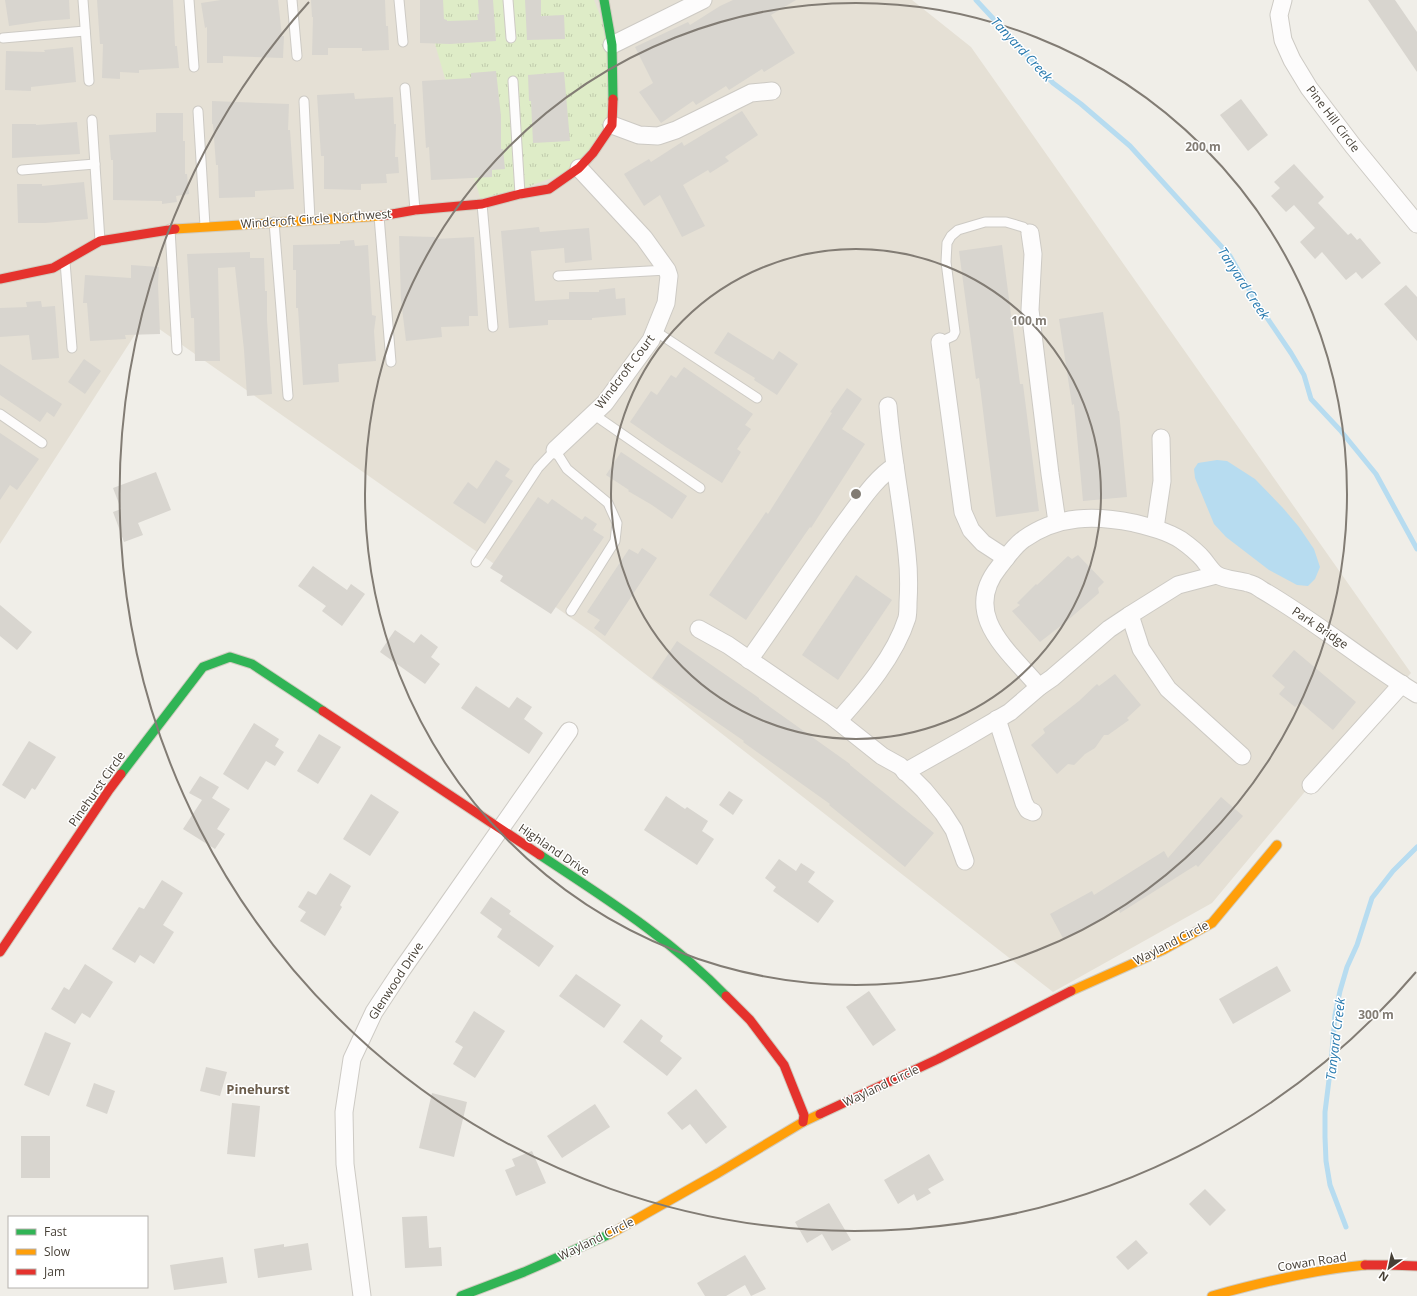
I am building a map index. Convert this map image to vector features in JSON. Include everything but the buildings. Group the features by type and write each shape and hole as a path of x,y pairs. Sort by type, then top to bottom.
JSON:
{"street":[{"path":"604,0 612,45 612,125 639,135 658,136 676,130 751,93 772,91"},
{"path":"612,45 703,0"},
{"name":"Pine Hill Circle","path":"1283,0 1279,14 1283,40 1292,60 1309,88 1353,146 1417,224"},
{"name":"Windcroft Circle Northwest","path":"0,279 53,268 100,241 170,229 379,216 415,210 482,204 520,194 549,189 578,168 593,154 612,125"},
{"name":"Windcroft Court","path":"555,450 605,403 651,340 666,303 669,276 644,238 578,168"},
{"path":"1030,233 1033,254 1030,310 1057,522"},
{"path":"940,342 963,512 971,530 983,543 1006,558"},
{"path":"838,721 865,691 881,668 901,635 908,616 910,580 904,522 891,439 888,406"},
{"path":"1155,528 1162,481 1161,438"},
{"path":"749,660 821,554 865,495 888,470 895,466"},
{"path":"905,772 1010,712 1052,678 1109,628 1178,585 1216,575 1201,558 1181,540 1155,528 1117,520 1090,518 1057,522 1023,539 995,572 984,597 984,606 990,627 1001,644 1039,687"},
{"name":"Park Bridge","path":"1216,575 1250,583 1262,590 1329,632 1417,694"},
{"path":"1130,615 1141,649 1168,689 1242,756"},
{"path":"699,629 728,645 838,721 882,756 900,766 944,813 954,830 965,861"},
{"name":"Highland Drive","path":"230,657 252,664 658,934 709,978 750,1020 784,1065 804,1115 803,1122"},
{"name":"Pinehurst Circle","path":"0,952 109,790 204,668 230,657"},
{"path":"1311,785 1402,684"},
{"path":"997,719 1024,803 1028,810 1033,812"},
{"name":"Glenwood Drive","path":"362,1296 345,1164 344,1112 352,1059 374,1012 569,731"},
{"name":"Wayland Circle","path":"461,1296 524,1272 618,1230 803,1122 938,1059 1083,985 1163,950 1212,923 1277,845"},
{"name":"Cowan Road","path":"1212,1296 1260,1282 1314,1271 1371,1265 1417,1266"}],"lane":[{"path":"82,0 89,81"},
{"path":"189,0 194,68"},
{"path":"292,0 296,56"},
{"path":"400,0 403,42"},
{"path":"508,0 511,38"},
{"path":"3,38 85,31"},
{"path":"513,81 520,194"},
{"path":"406,88 415,210"},
{"path":"304,101 310,220"},
{"path":"198,111 205,226"},
{"path":"92,120 100,241"},
{"path":"22,170 95,164"},
{"path":"482,204 493,327"},
{"path":"379,216 391,362"},
{"path":"274,222 288,396"},
{"path":"940,342 953,336 955,332 946,262 947,243 952,236 958,230 985,222 1006,222 1023,227 1030,233"},
{"path":"170,229 177,350"},
{"path":"65,261 72,348"},
{"path":"558,276 666,270"},
{"path":"655,331 757,398"},
{"path":"0,414 42,443"},
{"path":"593,414 700,488"},
{"path":"476,562 538,468 555,450 567,469 608,503 617,523 615,541 571,611"}],"shaded area":[{"path":"0,0 912,0 971,47 1411,673 1323,770 1212,903 1053,992 594,634 145,319 0,544"}],"green space":[{"path":"422,0 594,0 612,45 612,125 578,168 482,204"}],"water":[{"path":"1217,460 1227,461 1255,479 1299,527 1314,549 1320,567 1315,579 1308,586 1297,585 1269,570 1226,537 1214,524 1195,478 1194,469 1198,463"}],"waterway":[{"name":"Tanyard Creek","path":"976,0 1053,83 1081,104 1130,146 1230,256 1255,300 1304,375 1311,399 1340,430 1376,474 1417,549"},
{"name":"Tanyard Creek","path":"1346,1227 1330,1185 1326,1161 1325,1112 1335,1015 1347,967 1357,945 1372,898 1393,871 1417,847"}],"traffic: fast":[{"path":"604,0 612,45 613,99"},
{"path":"121,774 203,667 230,657 252,664 323,711"},
{"path":"540,855 661,938 683,956 726,996"},
{"path":"461,1296 524,1272 610,1234"}],"traffic: slow":[{"path":"175,229 381,216"},
{"path":"1071,991 1163,950 1212,923 1277,845"},
{"path":"610,1234 718,1173 803,1122 820,1114"},
{"path":"1212,1296 1288,1277 1365,1265"}],"traffic: jam":[{"path":"381,216 415,210 482,204 520,194 549,189 579,168 593,153 612,125 613,99"},
{"path":"0,279 53,268 100,241 175,229"},
{"path":"323,711 540,855"},
{"path":"0,952 121,774"},
{"path":"820,1114 938,1059 1071,991"},
{"path":"726,996 750,1020 784,1065 804,1115 803,1122"},
{"path":"1365,1265 1417,1266"}],"district":[{"name":"Pinehurst","path":"258,1089"}]}
